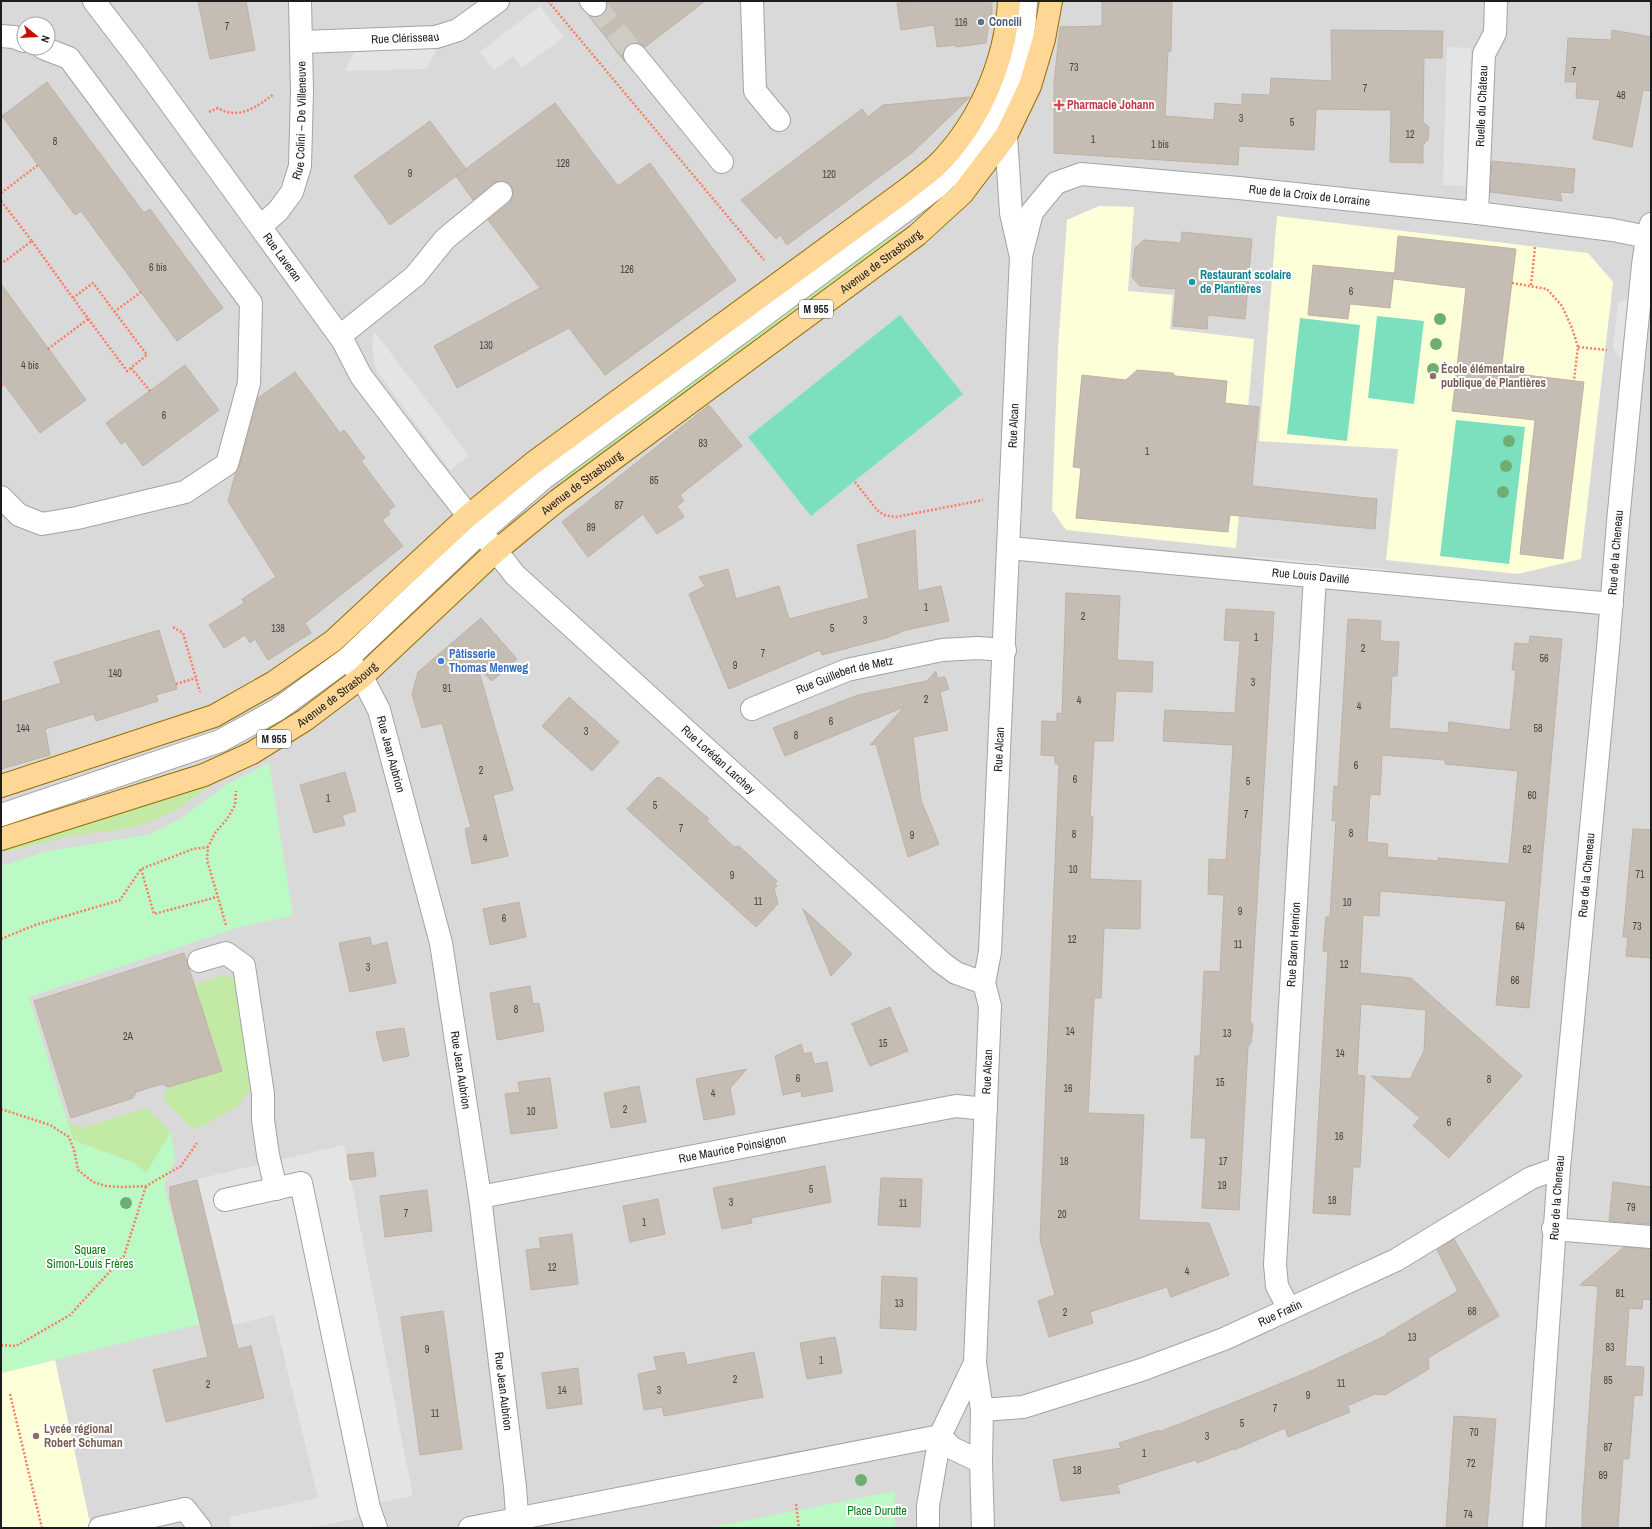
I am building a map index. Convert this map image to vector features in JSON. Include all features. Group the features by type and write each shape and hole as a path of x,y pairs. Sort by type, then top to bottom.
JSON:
{"main road":[{"name":"Avenue de Strasbourg","path":"1,786 214,716 274,682 333,641 475,524 533,463 906,190 936,166 958,140 978,109 998,63 1008,17 1009,1"},
{"name":"Avenue de Strasbourg","path":"1,839 204,775 252,753 305,720 362,677 496,551 558,500 917,235 962,194 1006,136 1030,86 1044,39 1051,1"}],"street":[{"name":"Rue Laveran","path":"94,1 261,226 340,336 361,376 475,524"},
{"name":"Rue Colini – De Villeneuve","path":"261,226 278,211 292,192 300,166 302,42 300,1"},
{"name":"Rue Clérisseau","path":"302,42 436,37 458,30 498,1"},
{"path":"752,1 755,91 779,120"},
{"name":"Avenue de Strasbourg","path":"1,815 220,741 277,710 347,659 475,524 544,478 936,188 969,155 985,134 1001,107 1013,78 1023,43 1026,1"},
{"name":"Ruelle du Château","path":"1477,213 1484,54 1495,33 1496,1"},
{"path":"1,36 16,38"},
{"path":"1,497 19,515 42,524 77,518 185,492 227,464 249,383 251,303 69,58 56,53"},
{"path":"635,55 722,162"},
{"name":"Rue Alcan","path":"975,1363 990,1006 984,983 990,952 1005,650 1021,257 1011,213 1006,136"},
{"name":"Rue de la Croix de Lorraine","path":"1021,257 1032,212 1056,183 1080,174 1238,188 1477,213 1625,232 1649,230"},
{"path":"340,336 415,276 445,239 501,193"},
{"name":"Rue de la Cheneau","path":"1534,1528 1553,1229 1612,604 1618,514 1646,279 1649,230"},
{"name":"Rue Lorédan Larchey","path":"475,524 515,576 941,962 956,973 984,983"},
{"name":"Rue Louis Davillé","path":"1009,548 1612,604"},
{"name":"Rue Baron Henrion","path":"1289,1309 1277,1286 1275,1264 1315,576"},
{"name":"Rue Jean Aubrion","path":"333,641 362,677 379,710 442,943 480,1197 515,1487 517,1524"},
{"name":"Rue Guillebert de Metz","path":"752,709 848,670 942,650 978,648 1005,650"},
{"path":"199,961 226,953 244,966 263,1094 263,1120 268,1155 276,1189"},
{"name":"Rue Maurice Poinsignon","path":"480,1197 956,1106 986,1109"},
{"name":"Rue Fratin","path":"982,1410 1023,1407 1141,1370 1224,1339 1396,1260 1531,1178 1559,1168"},
{"path":"225,1200 301,1183 369,1508 376,1528"},
{"path":"1553,1229 1651,1237"},
{"path":"975,1363 982,1410 981,1462 984,1528"},
{"path":"928,1528 928,1506 940,1436 975,1363"},
{"path":"470,1528 517,1524 940,1436"},
{"path":"940,1436 952,1448 981,1462"},
{"path":"114,1527 185,1509 200,1528"}],"path":[{"path":"548,1 762,257 781,282"},
{"path":"186,125 218,108 224,112 241,114 261,104 277,91 302,90"},
{"path":"1,193 38,166"},
{"path":"1,200 32,241 88,319 127,371 147,355 93,283 73,298"},
{"path":"1530,285 1537,220"},
{"path":"1,264 32,241"},
{"path":"1512,283 1547,289 1562,306 1578,347 1574,380"},
{"path":"114,312 141,292"},
{"path":"48,349 88,319"},
{"path":"131,368 150,391"},
{"path":"854,482 877,510 884,515 896,516 1011,494"},
{"path":"172,627 183,633 196,678 205,718"},
{"path":"176,684 196,678"},
{"path":"226,953 226,927 207,860 208,847 215,833 227,819 235,805 236,788"},
{"path":"1,939 35,925 120,900 141,869 193,850 208,847"},
{"path":"141,869 154,914 217,897"},
{"path":"1,1110 50,1125 69,1137 74,1150 78,1170 93,1182 106,1186 146,1186 181,1166 198,1143"},
{"path":"1,1345 16,1346 70,1315 124,1256 146,1186"},
{"path":"10,1394 42,1528"},
{"path":"796,1504 799,1528"}],"shaded area":[{"path":"1,1 1651,1 1651,1528 1,1528"},
{"path":"540,6 564,37 522,68 513,56 494,70 480,52"},
{"path":"439,46 426,69 345,71 356,48"},
{"path":"1447,47 1471,48 1467,186 1443,185"},
{"path":"1099,206 1134,207 1128,291 1173,295 1170,329 1254,339 1236,548 1066,530 1052,510 1058,348 1067,220"},
{"name":"École élémentaire publique de Plantières","path":"1277,216 1588,253 1613,282 1581,559 1518,574 1386,560 1398,449 1259,441"},
{"path":"1628,297 1621,359 1613,348 1618,303"},
{"path":"374,331 469,456 450,470 376,370 372,345"},
{"path":"1250,556 1386,569 1381,578 1253,565"},
{"path":"344,1145 413,1496 382,1502 352,1519 310,1528 231,1528 229,1517 318,1498 274,1315 233,1325 197,1179"},
{"name":"Lycée régional Robert Schuman","path":"55,1360 91,1528 1,1528 1,1373"}],"green space":[{"path":"897,230 900,234 563,483 560,478"},
{"path":"900,315 963,394 811,516 748,437"},
{"path":"1377,316 1424,321 1414,404 1368,398"},
{"path":"1300,318 1360,325 1347,441 1287,434"},
{"path":"1456,420 1525,427 1509,564 1440,556"},
{"name":"Square Simon-Louis Frères","path":"269,763 293,916 243,926 29,997 73,1140 134,1163 146,1173 171,1132 175,1160 164,1185 200,1324 1,1373 1,866 43,852 150,834 180,819 226,785"},
{"path":"226,775 176,810 147,823 130,828 70,836 1,853 1,849"},
{"path":"220,976 232,977 239,986 253,1085 237,1107 200,1127 190,1127 163,1099 168,1087 223,1070 194,985"},
{"path":"146,1108 171,1132 147,1173 134,1163 73,1140 69,1122 82,1128"},
{"name":"Place Durutte","path":"895,1491 894,1514 896,1528 707,1528"}],"building":[{"path":"198,1 246,1 255,50 210,59"},
{"path":"607,1 705,1 645,47 639,43 627,45 623,51 625,62 589,16 598,17 604,14 607,8"},
{"path":"992,1 992,14 990,15 986,43 956,47 956,45 937,47 934,25 901,30 897,3"},
{"path":"1102,1 1172,1 1171,51 1168,51 1165,116 1214,120 1215,103 1242,105 1242,94 1270,95 1271,78 1332,81 1331,30 1443,31 1442,58 1424,58 1423,122 1429,127 1428,140 1423,145 1423,163 1390,162 1391,110 1316,109 1314,150 1239,146 1238,165 1054,153 1054,83 1060,27 1102,26"},
{"path":"1612,30 1651,37 1651,91 1643,90 1632,147 1593,139 1600,100 1576,98 1577,82 1565,82 1568,38 1611,40"},
{"path":"47,82 144,213 150,209 223,308 177,341 81,211 75,215 2,116"},
{"path":"970,97 913,152 787,245 780,235 776,239 741,200 862,109 868,117 883,105"},
{"path":"555,103 618,186 650,163 736,280 605,375 569,328 457,388 434,346 540,288 488,220 513,198 511,185 506,181 493,183 473,200 456,176"},
{"path":"430,121 466,169 390,225 354,176"},
{"path":"1492,161 1575,169 1573,193 1560,192 1562,201 1490,192"},
{"name":"Restaurant scolaire de Plantières","path":"1182,232 1252,239 1245,319 1208,315 1207,329 1173,326 1176,289 1140,286 1132,277 1135,248 1144,240 1181,243"},
{"path":"1398,236 1516,249 1501,372 1584,382 1563,559 1520,554 1535,420 1452,411 1466,288 1394,279"},
{"path":"1313,265 1394,273 1390,308 1350,304 1348,319 1308,315"},
{"path":"1,284 86,400 40,433 1,380"},
{"path":"185,365 219,410 143,466 125,441 121,444 106,423"},
{"path":"1137,370 1173,373 1175,376 1227,381 1225,403 1259,407 1252,486 1377,499 1375,529 1230,515 1228,532 1076,518 1081,468 1073,467 1082,375 1126,380"},
{"path":"295,372 340,433 344,430 365,458 361,461 395,506 388,511 390,514 382,520 403,546 305,623 311,633 268,660 255,639 250,643 245,635 224,648 209,625 244,603 242,599 276,577 228,501 258,398"},
{"path":"709,405 742,446 680,495 684,501 677,506 684,517 657,534 643,514 588,557 562,522"},
{"path":"915,530 918,591 941,586 949,621 906,630 889,637 822,655 820,650 729,689 689,594 705,586 699,577 728,569 736,599 779,586 789,619 869,598 857,545"},
{"path":"1066,593 1120,596 1117,660 1153,662 1152,692 1116,691 1113,741 1094,741 1090,817 1093,817 1090,879 1141,881 1140,929 1104,928 1101,998 1094,998 1088,1113 1144,1115 1139,1220 1209,1223 1229,1275 1171,1297 1167,1287 1090,1312 1093,1323 1049,1337 1038,1301 1055,1295 1040,1240 1059,764 1055,764 1055,756 1041,755 1042,721 1057,722 1057,713 1062,714"},
{"path":"1226,609 1274,612 1250,1021 1253,1025 1251,1043 1248,1047 1239,1210 1202,1208 1206,1138 1191,1138 1195,1056 1200,1056 1204,971 1220,972 1224,895 1208,894 1209,859 1226,860 1233,745 1163,741 1165,710 1235,713 1240,641 1224,640"},
{"path":"481,618 517,659 492,681 478,668 513,790 493,795 508,856 472,864 465,829 471,827 442,723 422,728 412,694 418,672"},
{"path":"1348,619 1381,621 1380,641 1399,642 1397,676 1392,676 1389,728 1448,733 1449,722 1510,730 1516,670 1512,670 1515,643 1529,644 1530,636 1562,639 1529,1008 1496,1005 1506,901 1380,891 1379,916 1363,915 1360,973 1411,978 1522,1076 1449,1158 1413,1126 1420,1118 1371,1076 1410,1079 1424,1051 1426,1010 1361,1004 1357,1075 1365,1076 1360,1167 1353,1167 1350,1215 1313,1213 1328,952 1323,951 1326,917 1330,917 1336,820 1332,821 1334,786 1338,787","holes":["1382,755 1445,760 1445,764 1518,771 1509,864 1438,858 1438,861 1387,857 1388,844 1367,842 1370,794 1380,795"]},
{"path":"159,630 177,689 156,695 158,701 96,721 94,714 45,729 50,755 1,769 1,702 61,683 54,662"},
{"path":"936,671 937,678 945,677 949,689 940,692 948,730 913,737 921,800 939,844 908,857 876,744 870,745 904,707 785,756 773,728 858,695 927,681"},
{"path":"569,697 619,742 592,771 542,726"},
{"path":"345,772 356,811 342,815 345,825 314,833 300,785"},
{"path":"657,777 660,777 709,819 707,821 734,847 739,846 777,881 775,884 777,886 774,888 778,904 756,927 627,809"},
{"path":"1633,829 1651,830 1651,958 1626,956 1628,937 1623,937"},
{"path":"519,902 526,937 490,945 483,909"},
{"path":"803,909 852,954 831,976"},
{"path":"370,937 372,946 387,942 396,983 350,992 339,943"},
{"path":"184,953 222,1071 168,1087 162,1084 136,1092 133,1098 71,1118 34,1001"},
{"path":"530,986 533,1004 539,1003 544,1031 497,1040 490,993"},
{"path":"890,1007 908,1051 870,1066 854,1029 855,1028 851,1024"},
{"path":"404,1028 409,1056 383,1061 376,1032"},
{"path":"801,1044 804,1054 811,1052 814,1064 827,1062 833,1091 802,1097 801,1091 783,1095 775,1056"},
{"path":"747,1069 730,1088 735,1114 704,1120 696,1079"},
{"path":"550,1078 557,1128 511,1134 505,1094 520,1092 518,1082"},
{"path":"639,1086 646,1122 611,1128 604,1093"},
{"path":"373,1152 376,1176 350,1180 347,1155"},
{"path":"825,1166 831,1202 751,1218 752,1223 722,1229 713,1188"},
{"path":"881,1178 922,1179 920,1227 878,1225"},
{"path":"197,1180 238,1349 251,1346 264,1398 166,1422 153,1370 208,1357 170,1198 170,1187"},
{"path":"1613,1182 1651,1187 1651,1224 1609,1221"},
{"path":"427,1190 432,1231 385,1237 380,1196"},
{"path":"658,1199 665,1234 630,1242 623,1206"},
{"path":"572,1234 578,1284 531,1290 526,1250 541,1248 539,1238"},
{"path":"1454,1239 1499,1316 1428,1358 1429,1369 1385,1395 1375,1394 1347,1406 1350,1412 1288,1437 1285,1428 1234,1450 1233,1449 1197,1463 1195,1460 1117,1485 1120,1493 1061,1501 1053,1460 1121,1448 1119,1443 1159,1430 1159,1432 1315,1369 1387,1335 1386,1334 1458,1291 1437,1250"},
{"path":"1624,1247 1651,1249 1651,1300 1643,1299 1642,1309 1629,1308 1625,1366 1644,1367 1642,1396 1634,1395 1629,1459 1623,1459 1618,1528 1582,1528 1598,1286 1580,1285"},
{"path":"882,1276 917,1278 916,1330 880,1328"},
{"path":"443,1311 462,1449 420,1455 401,1317"},
{"path":"835,1337 842,1373 807,1379 800,1343"},
{"path":"684,1352 687,1365 754,1352 763,1397 664,1416 662,1407 644,1410 638,1374 657,1370 654,1357"},
{"path":"578,1368 582,1404 547,1409 542,1373"},
{"path":"1454,1416 1496,1419 1487,1528 1446,1528"}],"tunnel":[{"path":"595,5 635,55"}],"place":[{"name":"Concili","path":"981,22"},
{"name":"Pharmacie Johann","path":"1059,105"},
{"name":"Restaurant scolaire de Plantières","path":"1192,282"},
{"name":"École élémentaire publique de Plantières","path":"1433,376"},
{"name":"Pâtisserie Thomas Menweg","path":"441,661"},
{"name":"Lycée régional Robert Schuman","path":"36,1436"}]}
